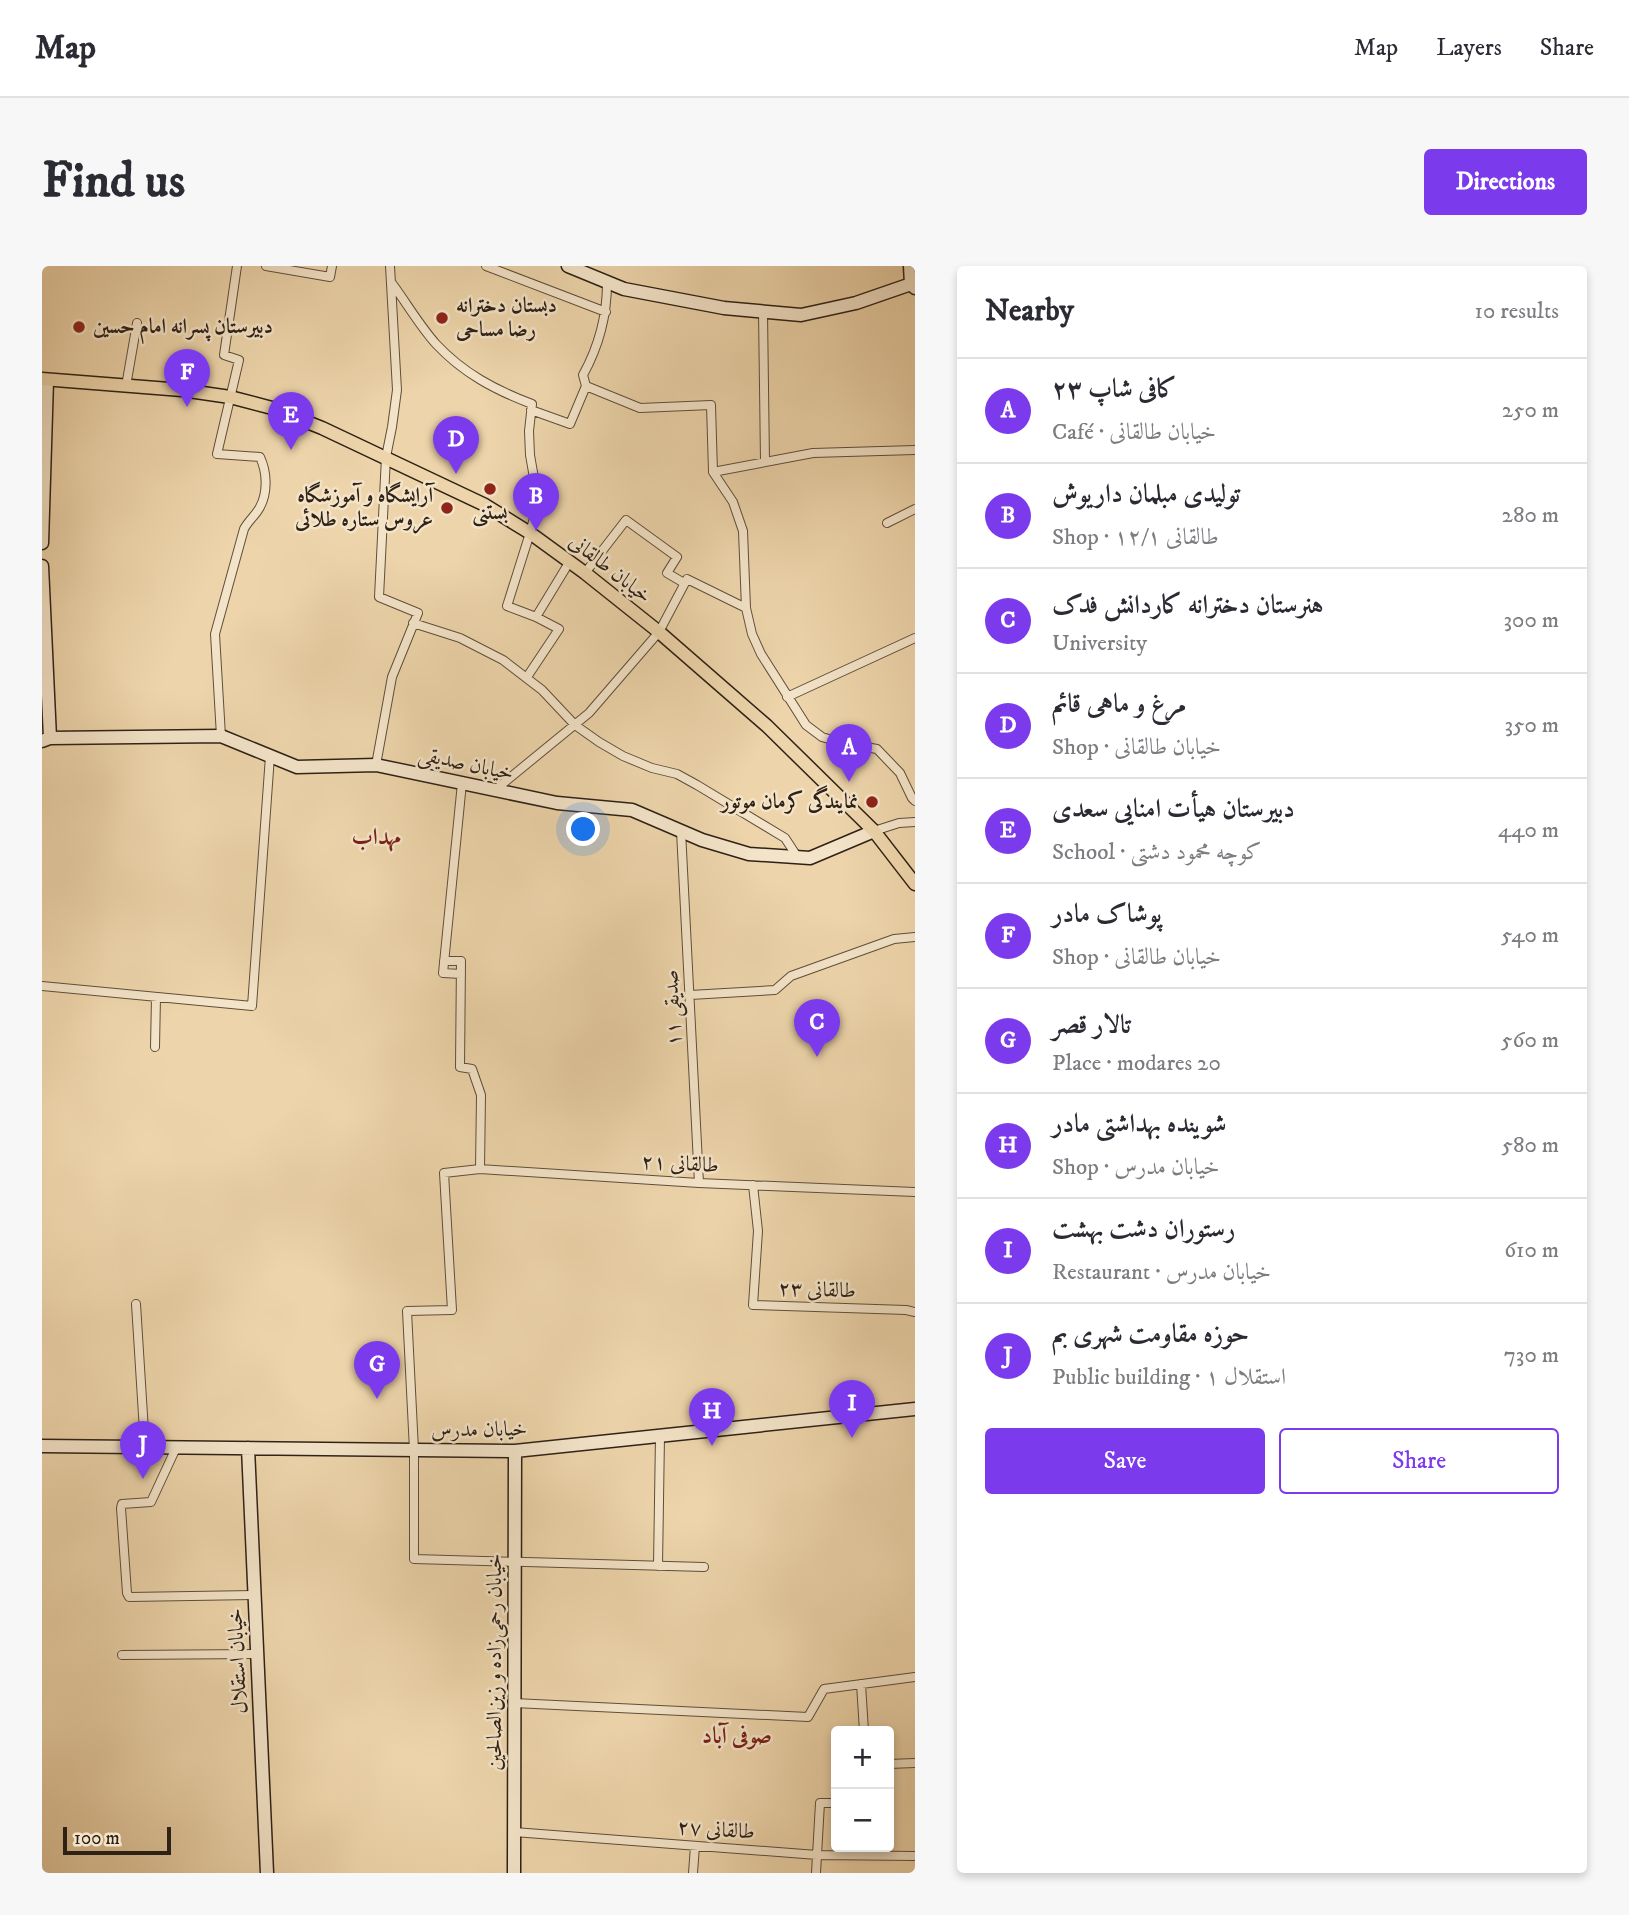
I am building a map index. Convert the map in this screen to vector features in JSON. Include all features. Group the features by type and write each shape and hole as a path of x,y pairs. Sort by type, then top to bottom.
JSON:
{"main road":[{"name":"خیابان طالقانی","path":"44,379 182,390 230,397 283,412 386,457 485,505 570,561 659,632 767,726 874,831 915,884"}],"street":[{"path":"221,736 215,634 244,529 260,507 266,480 261,457 216,454 239,360 224,355 237,266"},
{"path":"267,266 330,277 332,266"},
{"path":"376,765 392,677 418,613 379,597 386,457 397,390 390,266"},
{"path":"485,266 606,312"},
{"path":"568,266 587,270 607,283 624,289 711,306 801,315 856,303 913,286 909,266"},
{"path":"391,282 435,342 454,361 476,378 570,424 586,386 583,375 600,340 606,312 607,283"},
{"path":"763,312 765,462"},
{"path":"126,386 137,323"},
{"path":"42,543 44,379"},
{"path":"586,386 640,408 711,405 713,472 733,502 743,531 746,608 752,634 761,654 806,725 822,737 877,749 900,774 915,801"},
{"path":"527,677 559,629 507,606 540,495 530,455 532,407"},
{"path":"713,472 813,453 915,450"},
{"path":"887,523 915,509"},
{"path":"584,573 626,520 677,556 667,573 746,608"},
{"path":"536,617 570,561"},
{"path":"42,566 46,740"},
{"path":"495,790 589,713 659,632 686,581"},
{"path":"414,623 482,648 527,677 559,706 575,725 599,742 652,768 677,774 720,798 785,838 798,858"},
{"path":"787,697 915,638"},
{"name":"خیابان صدیقی","path":"46,740 221,736 297,766 376,765 557,803 632,810 702,840 749,854 810,858 874,831"},
{"path":"42,986 252,1006 270,756"},
{"path":"461,974 443,973 462,783"},
{"path":"874,831 915,822"},
{"name":"صدیقی ۱۱","path":"681,831 699,1183"},
{"path":"690,995 775,990 791,976 894,939 915,937"},
{"path":"444,961 461,961 460,1067 472,1069 481,1095 480,1169"},
{"path":"155,1047 156,997"},
{"name":"طالقانی ۲۱","path":"414,1450 408,1311 452,1310 444,1173 480,1169 699,1183 915,1192"},
{"name":"طالقانی ۲۳","path":"753,1185 758,1231 753,1305 915,1312"},
{"path":"136,1304 145,1447"},
{"name":"خیابان مدرس","path":"42,1446 515,1451 915,1409"},
{"path":"658,1566 660,1436"},
{"path":"176,1448 151,1502 122,1504 129,1597 254,1595"},
{"name":"خیابان استقلال","path":"248,1448 267,1873"},
{"path":"414,1450 414,1559 704,1567"},
{"name":"خیابان رحمی‌زاده و زین‌الصالحین","path":"513,1873 515,1451"},
{"path":"121,1655 257,1654"},
{"path":"514,1703 808,1717 824,1689 915,1677"},
{"path":"861,1684 864,1726"},
{"path":"894,1764 915,1763"},
{"path":"816,1873 820,1803 831,1803"},
{"name":"طالقانی ۲۷","path":"514,1832 817,1855 915,1856"},
{"path":"693,1873 695,1846"}],"place":[{"name":"دبستان دخترانه رضا مساحی","path":"442,318"},
{"name":"دبیرستان پسرانه امام حسین","path":"79,327"},
{"name":"پوشاک مادر","path":"187,407"},
{"name":"دبیرستان هیأت امنایی سعدی","path":"291,450"},
{"name":"مرغ و ماهی قائم","path":"456,474"},
{"name":"بستنی","path":"490,489"},
{"name":"آرایشگاه و آموزشگاه عروس ستاره طلائی","path":"447,508"},
{"name":"تولیدی مبلمان داریوش","path":"536,531"},
{"name":"کافی شاپ ۲۳","path":"849,782"},
{"name":"نمایندگی کرمان موتور","path":"872,802"},
{"name":"هنرستان دخترانه کاردانش فدک","path":"817,1057"},
{"name":"تالار قصر","path":"377,1399"},
{"name":"رستوران دشت بهشت","path":"852,1438"},
{"name":"شوینده بهداشتی مادر","path":"712,1446"},
{"name":"حوزه مقاومت شهری بم","path":"143,1479"}],"district":[{"name":"مهداب","path":"376,837"},
{"name":"صوفی آباد","path":"737,1736"}]}
